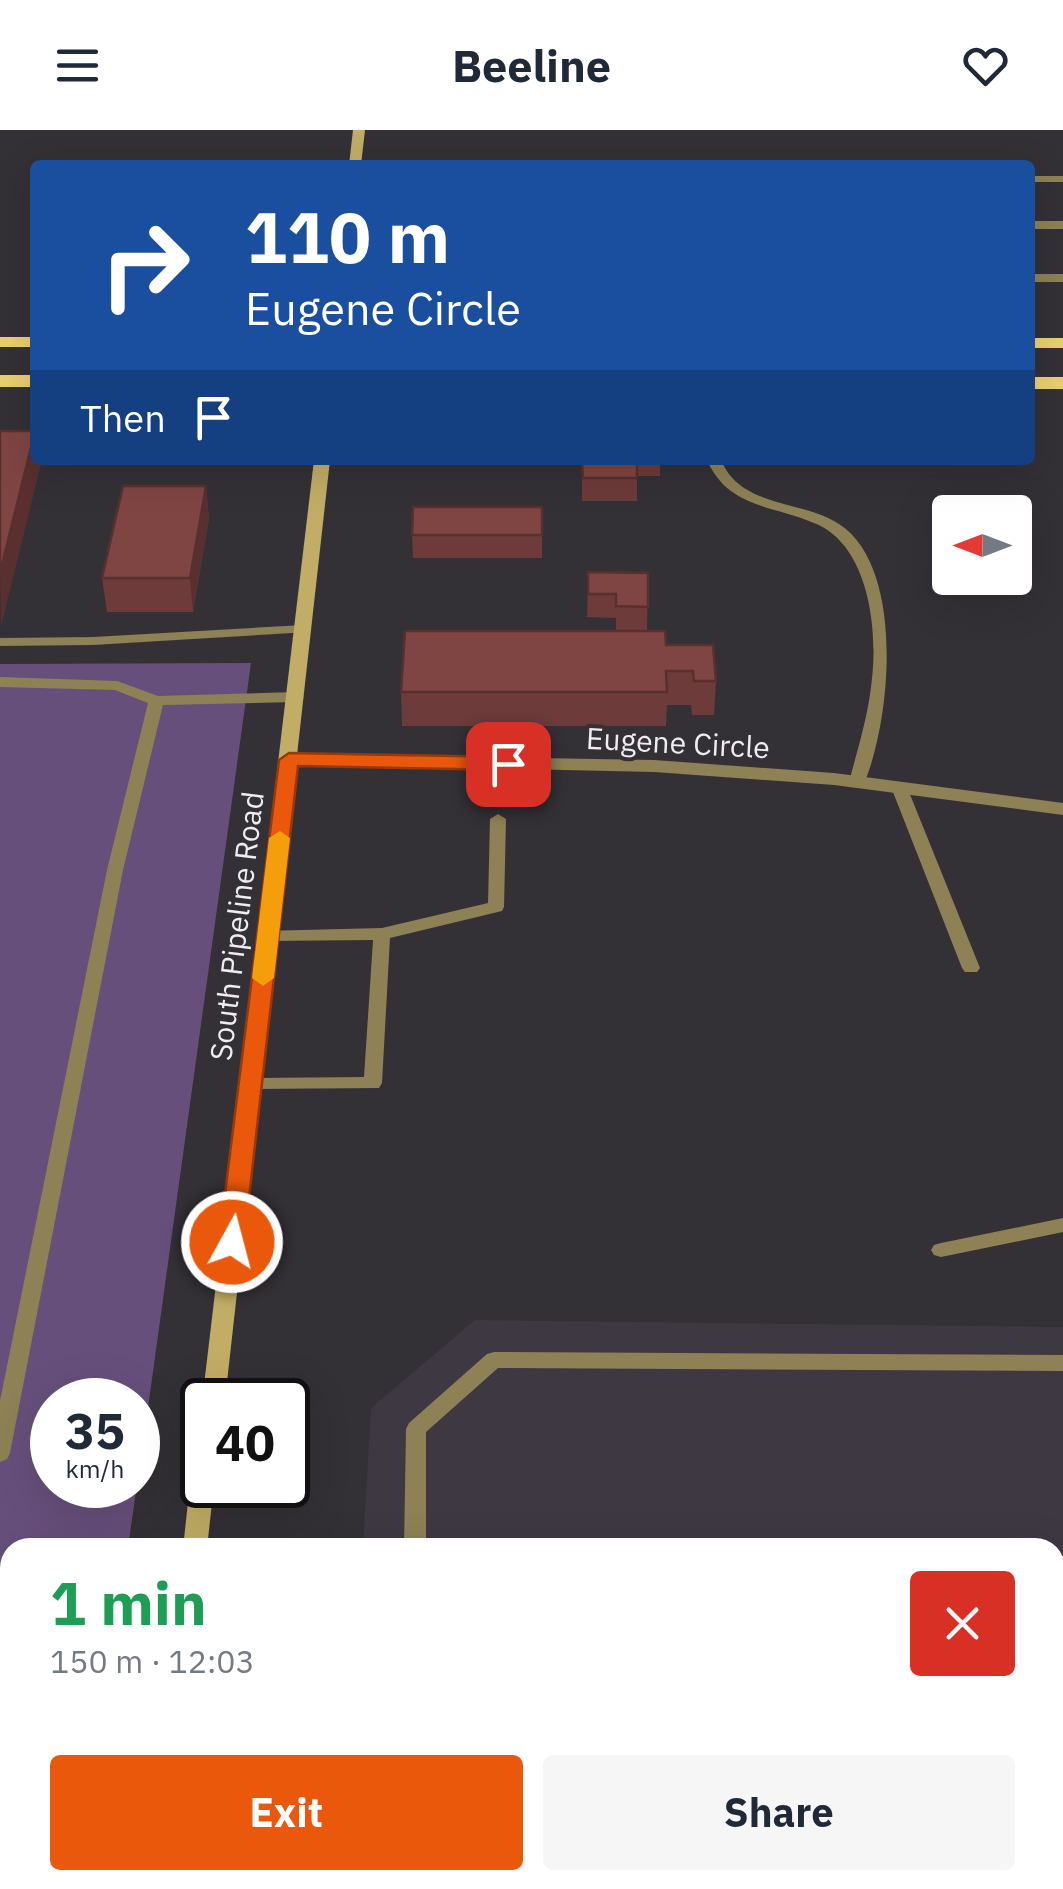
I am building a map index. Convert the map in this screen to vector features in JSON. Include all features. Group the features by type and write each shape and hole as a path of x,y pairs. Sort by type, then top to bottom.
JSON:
{"main road":[{"path":"0,342 30,342"},
{"path":"1035,343 1063,343"},
{"path":"0,382 30,382"},
{"path":"1035,383 1063,383"}],"street":[{"path":"356,160 359,130"},
{"name":"South Pipeline Road","path":"216,1378 321,465"},
{"name":"Eugene Circle","path":"289,760 654,766 857,782 1063,809"},
{"path":"196,1538 199,1508"}],"lane":[{"path":"1035,180 1063,179"},
{"path":"1035,225 1063,225"},
{"path":"1035,278 1063,278"},
{"path":"715,465 716,472 750,498 838,528 868,572 881,662 857,782"},
{"path":"0,642 93,641 304,628"},
{"path":"0,682 116,686 156,701 296,697"},
{"path":"0,1453 115,870 156,701"},
{"path":"899,787 971,968"},
{"path":"268,936 382,934 496,906 498,819"},
{"path":"250,1084 373,1084 382,934"},
{"path":"941,1250 1063,1224"},
{"path":"416,1538 416,1429 494,1360 1063,1363"}],"shaded area":[{"path":"251,663 152,1378 30,1378 30,1508 134,1508 129,1538 0,1538 0,664"},
{"path":"475,1320 1063,1327 1063,1538 364,1538 371,1408"}],"building":[{"path":"0,431 30,431 30,451 0,573"},
{"path":"582,465 637,465 637,478 583,478"},
{"path":"123,486 206,486 190,578 102,578"},
{"path":"413,507 542,507 542,535 412,535"},
{"path":"588,572 648,573 648,607 616,606 616,594 588,594"},
{"path":"405,631 665,631 666,645 713,645 716,681 694,681 693,671 666,671 667,692 401,692"}],"slow traffic":[{"path":"263,978 280,838"}],"route":[{"path":"232,1242 289,760 508,764"}]}
